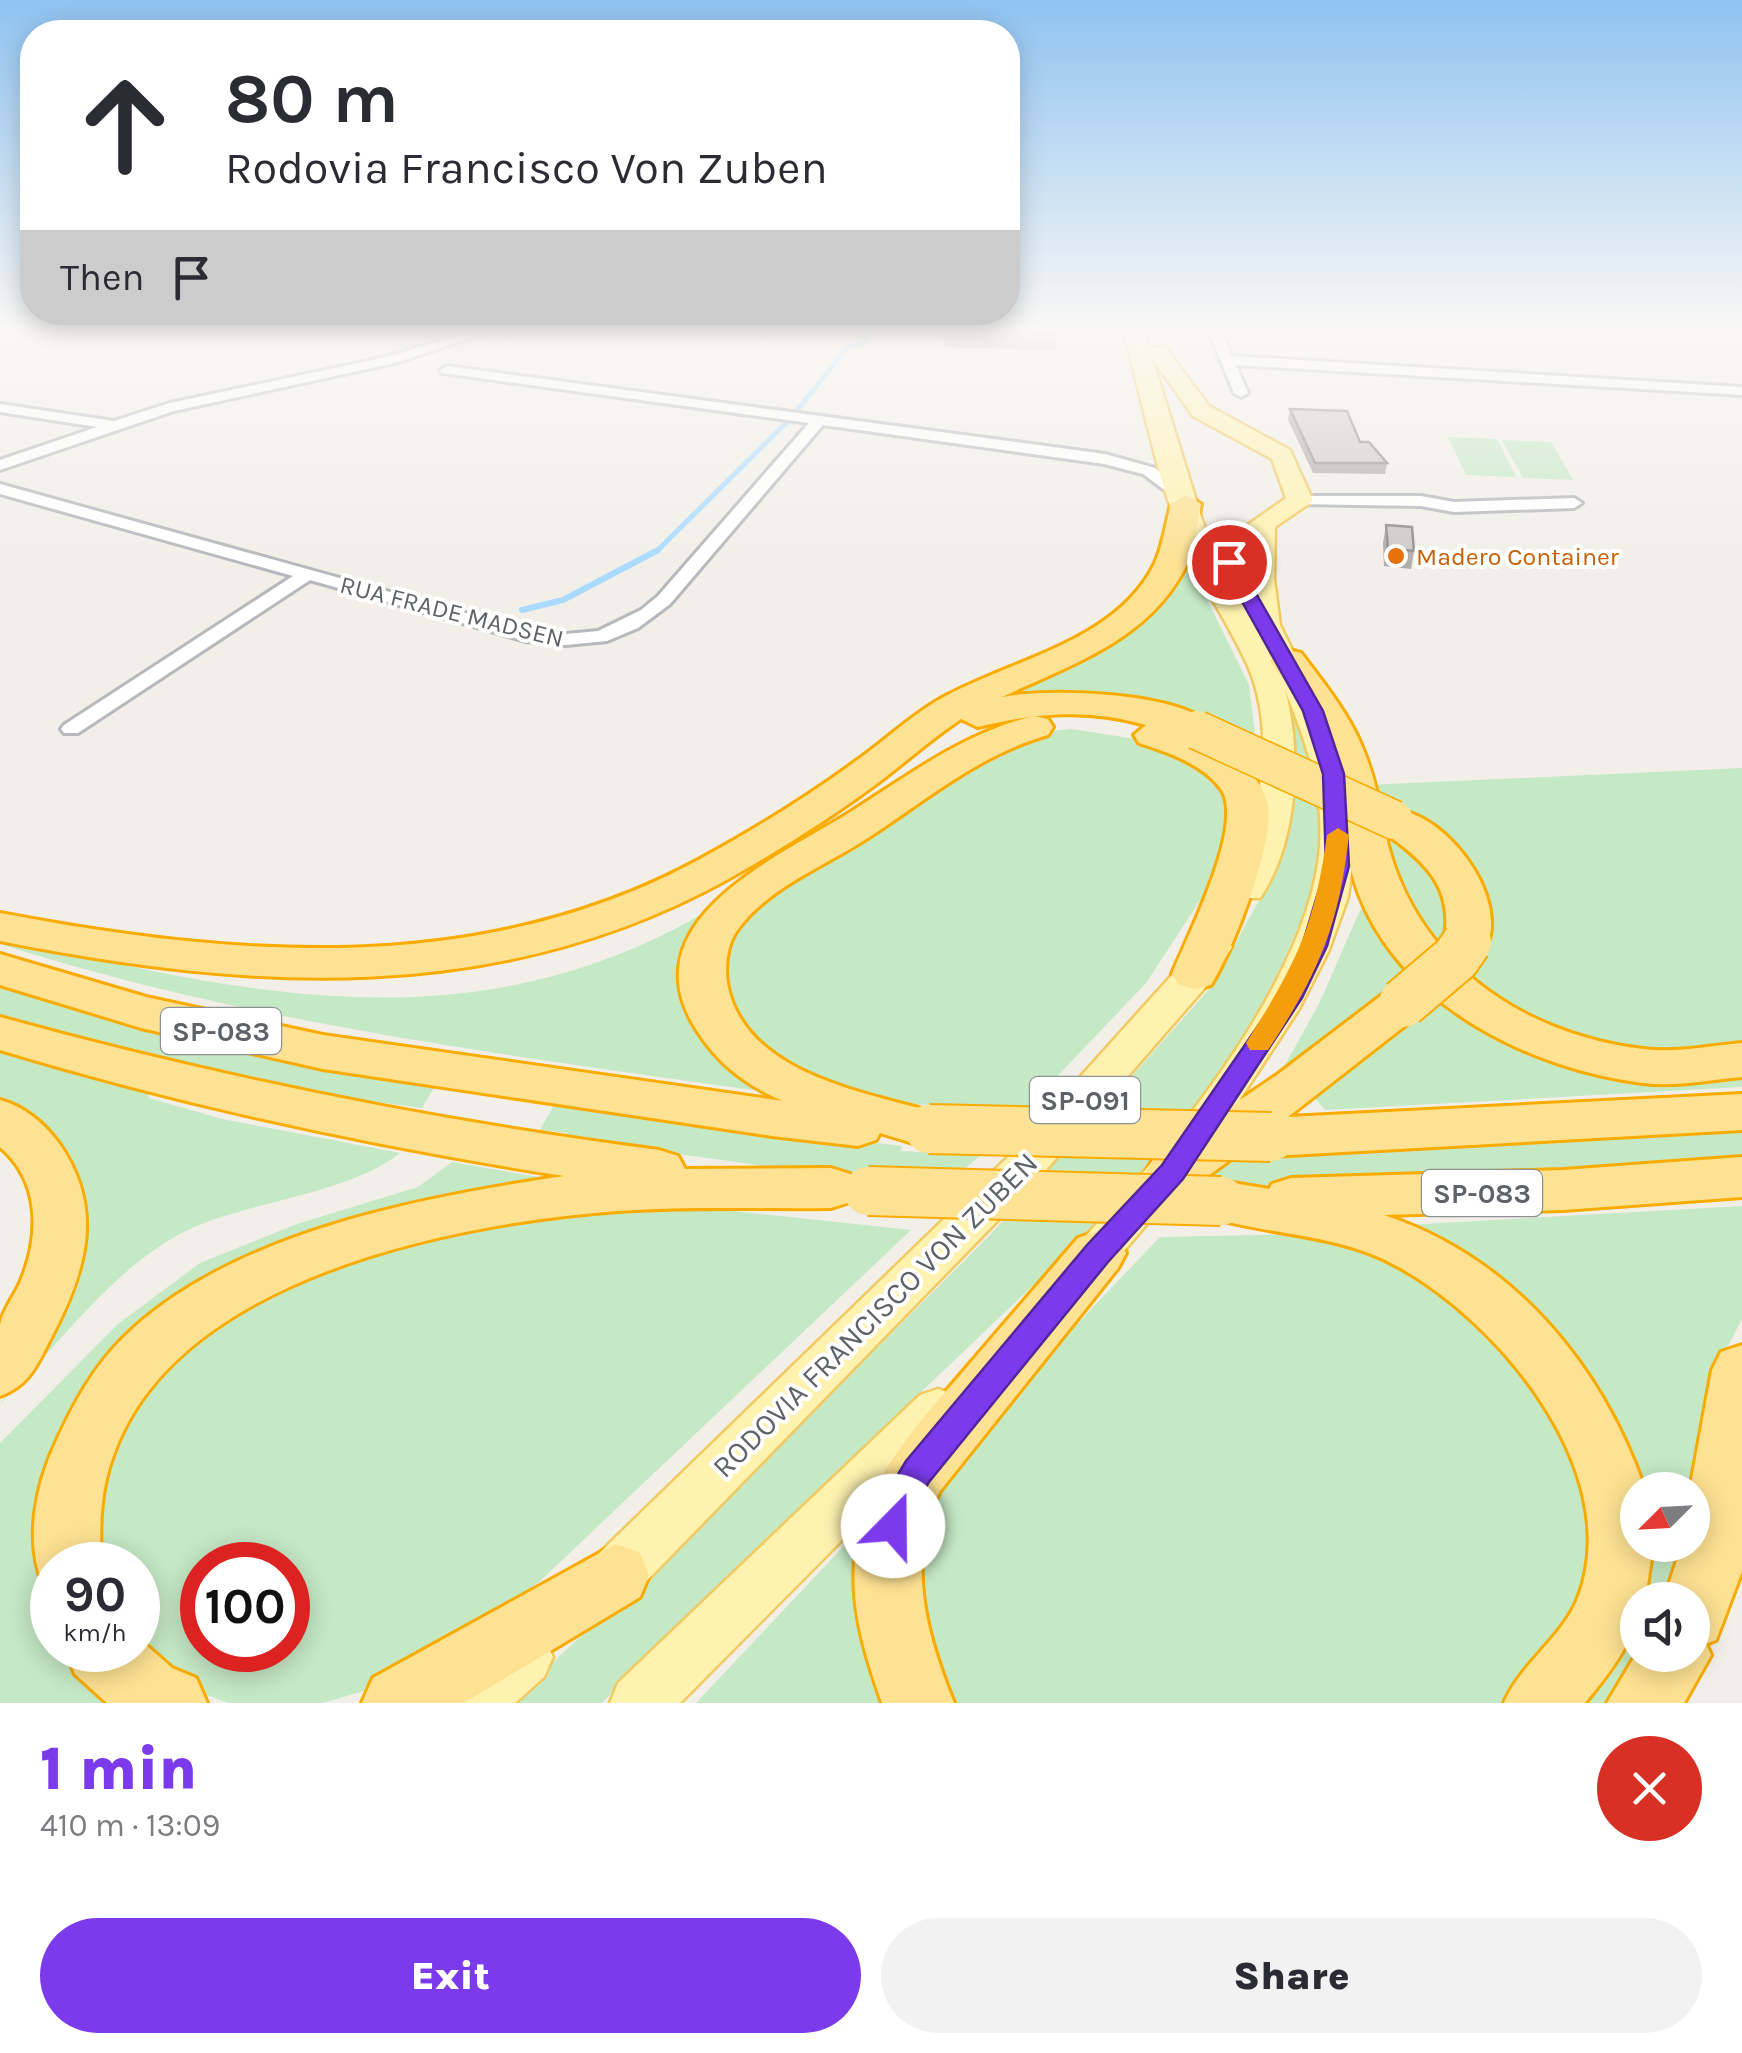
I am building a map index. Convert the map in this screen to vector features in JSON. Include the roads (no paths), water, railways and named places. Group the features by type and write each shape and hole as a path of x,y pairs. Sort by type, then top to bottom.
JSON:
{"highway":[{"path":"61,940 236,961 368,968 481,955 611,918 694,880 820,804 951,709 1104,636 1145,599 1170,564 1185,501"},
{"path":"1277,643 1336,726 1346,748 1382,896 1411,944 1454,986 1523,1030 1602,1060 1648,1067 1742,1060"},
{"path":"0,926 167,964 290,983 345,989 457,988 554,967 660,927 868,796 965,721 994,710 1055,701 1095,702 1160,715 1394,820 1432,846 1460,880 1473,912 1467,942 1456,958 1295,1087 1197,1186"},
{"path":"929,1128 769,1076 742,1055 715,1022 702,985 703,962 710,936 755,890 984,743 1033,727 1070,723 1119,726 1182,745 1224,771 1239,786 1248,803 1248,820 1195,974"},
{"name":"SP-083","path":"0,969 201,1026 322,1052 788,1120 929,1128 1271,1137 1742,1112"},
{"name":"SP-083","path":"0,1033 130,1072 358,1124 532,1154 850,1189 1197,1186 1562,1190 1742,1177"},
{"path":"0,1118 42,1155 58,1186 64,1225 42,1301 0,1371"},
{"path":"1197,1186 1365,1230 1428,1257 1460,1276 1504,1311 1542,1351 1578,1406 1605,1464 1620,1556 1611,1602 1584,1651 1540,1703"},
{"path":"65,1542 70,1489 85,1442 111,1395 149,1349 200,1308 281,1268 395,1232 552,1198 620,1191 850,1189"},
{"path":"918,1703 887,1608 896,1506 918,1472 1098,1254"},
{"path":"1704,1582 1712,1560 1730,1421 1742,1370"},
{"path":"398,1703 616,1575"},
{"path":"125,1672 147,1692 171,1703"},
{"path":"1643,1703 1664,1672"}],"main road":[{"name":"RODOVIA FRANCISCO VON ZUBEN","path":"472,1703 616,1575 1024,1167 1195,974 1246,893 1270,831 1278,722 1264,669 1196,542 1185,501 1156,447 1153,408"},
{"path":"638,1703 1098,1254 1197,1186 1290,998 1330,902 1338,851 1333,774 1313,711 1218,541 1172,408"},
{"path":"1199,408 1260,447 1282,455 1300,500 1262,524 1260,579 1277,643"}],"street":[{"path":"3,408 112,424"},
{"path":"0,465 165,408"},
{"path":"743,408 1105,459 1149,471 1185,501"},
{"name":"RUA FRADE MADSEN","path":"0,488 306,575 408,599 526,634 572,642 611,635 636,625 664,600 821,419"},
{"path":"1105,459 1156,447"},
{"path":"1300,500 1421,501 1454,507 1581,505"},
{"path":"72,729 306,575"}],"waterway":[{"path":"656,552 786,423"},
{"path":"522,610 563,600 658,550"}],"place":[{"name":"Madero Container","path":"1396,556"}]}
